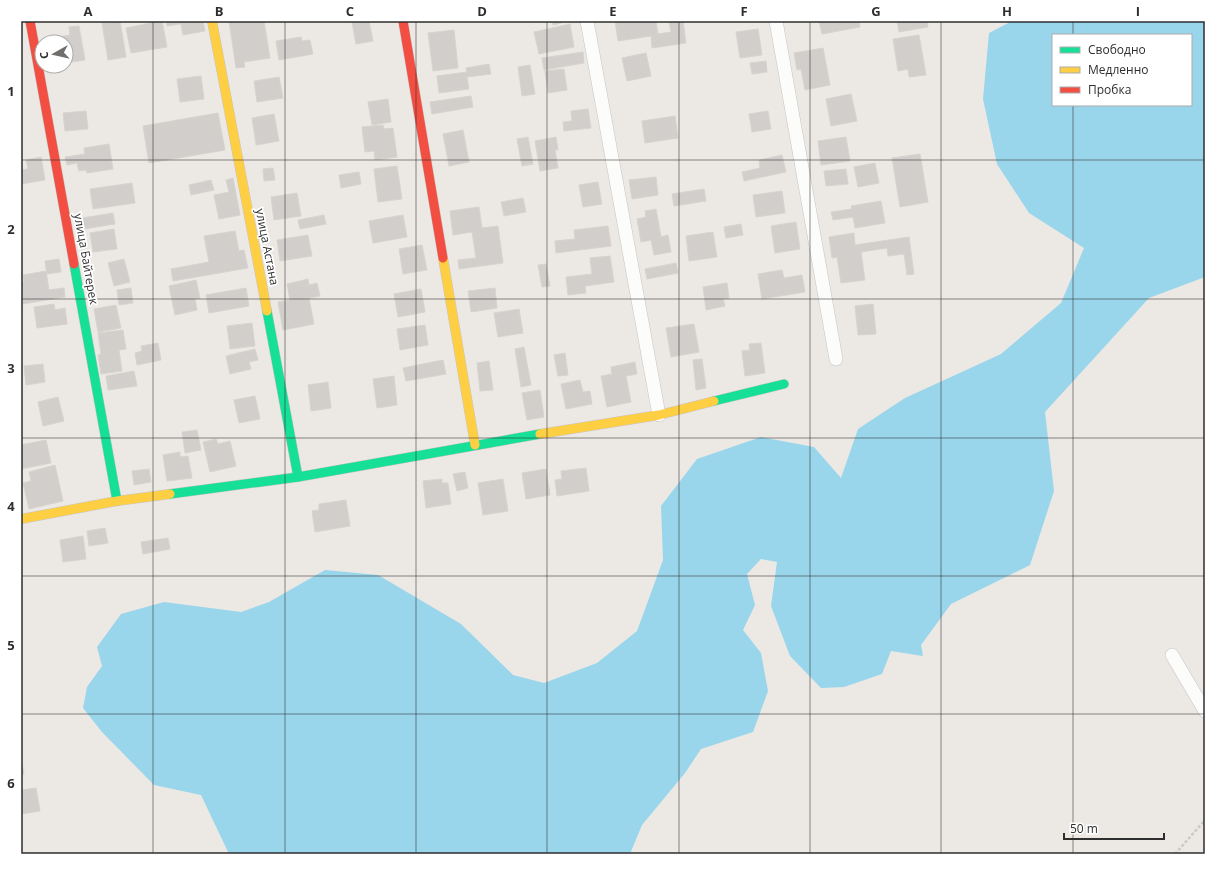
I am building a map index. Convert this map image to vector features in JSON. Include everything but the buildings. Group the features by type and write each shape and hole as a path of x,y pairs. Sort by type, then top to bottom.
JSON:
{"street":[{"name":"улица Байтерек","path":"30,21 117,501"},
{"name":"улица Астана","path":"212,21 298,477"},
{"path":"403,21 475,445"},
{"path":"587,21 659,415"},
{"path":"776,21 836,359"},
{"path":"21,519 117,501 298,477 475,445 659,415 784,384"},
{"path":"1172,655 1205,711"}],"path":[{"path":"1175,854 1205,820"}],"water":[{"path":"1012,21 1205,21 1205,277 1149,298 1045,412 1054,491 1030,565 951,604 921,645 923,656 891,651 882,674 844,687 821,688 790,656 771,606 777,562 761,559 747,574 755,605 743,630 761,653 768,691 753,732 701,749 685,773 642,825 630,854 229,854 201,795 154,785 102,732 83,708 87,687 102,666 97,647 121,614 164,602 241,612 269,602 325,570 378,575 461,624 513,675 544,683 597,663 637,631 663,560 661,506 697,459 761,437 814,447 841,478 858,429 905,398 1001,354 1061,303 1084,248 1029,213 997,164 983,99 989,33"}],"traffic: fast":[{"path":"74,264 117,501"},
{"path":"267,311 298,477"},
{"path":"714,401 784,384"},
{"path":"170,494 298,477 540,434"}],"traffic: slow":[{"path":"212,21 267,311"},
{"path":"443,258 475,445"},
{"path":"540,434 659,415 714,401"},
{"path":"21,519 117,501 170,494"}],"traffic: jam":[{"path":"30,21 74,264"},
{"path":"403,21 443,258"}]}
